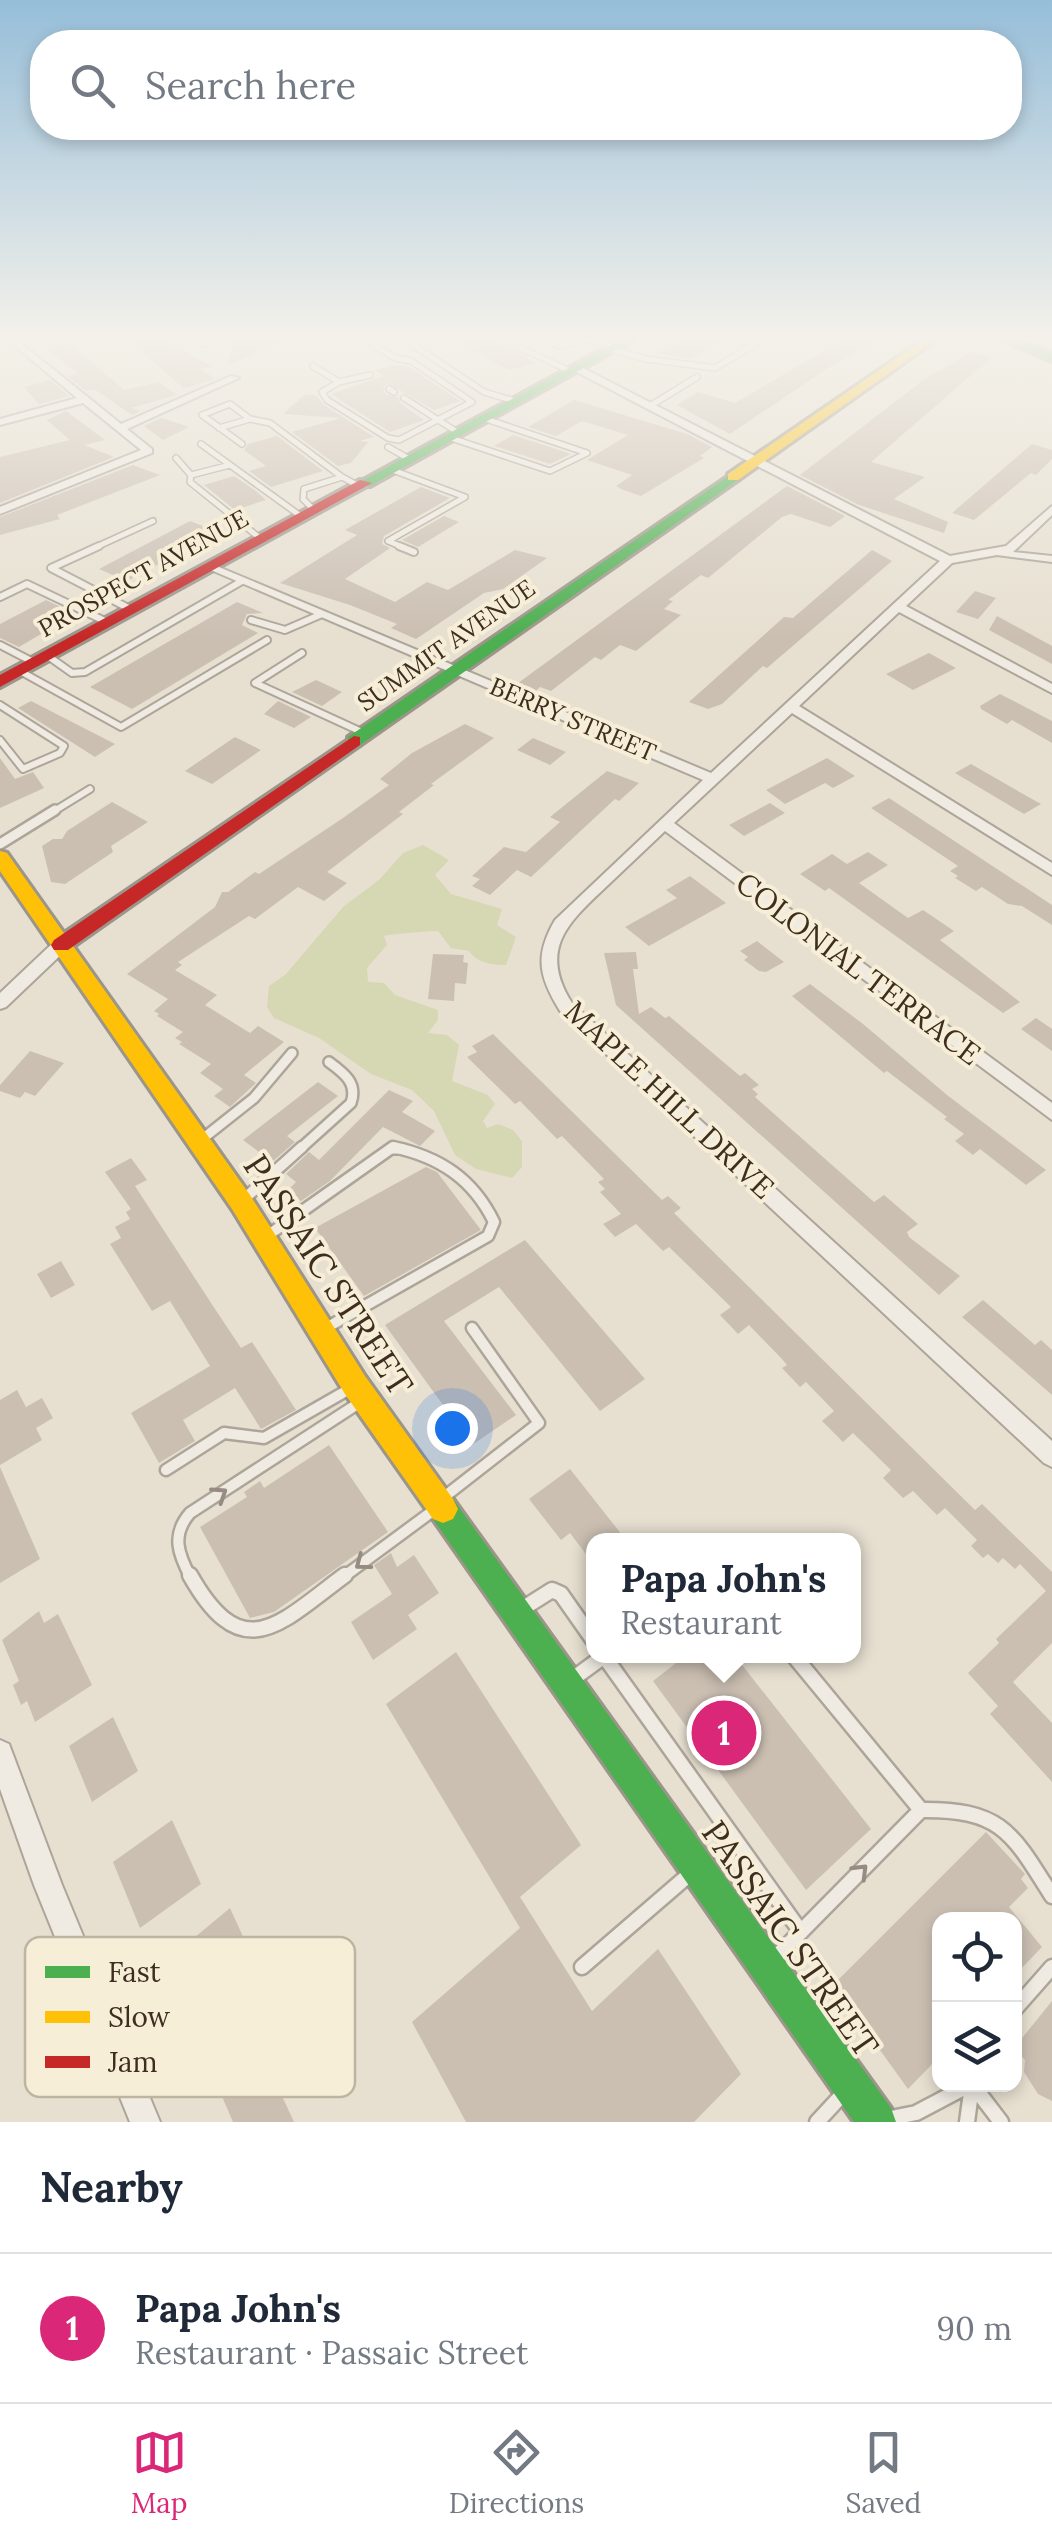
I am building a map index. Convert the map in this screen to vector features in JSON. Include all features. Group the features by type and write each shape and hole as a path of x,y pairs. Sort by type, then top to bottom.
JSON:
{"street":[{"path":"0,511 148,452 133,439"},
{"name":"PROSPECT AVENUE","path":"26,668 308,514 350,482 433,439"},
{"path":"715,439 948,560 996,554 1052,558"},
{"name":"SUMMIT AVENUE","path":"0,1004 61,945 789,439"},
{"path":"996,554 1020,542 1052,509"},
{"path":"1020,542 1052,558"},
{"name":"MAPLE HILL DRIVE","path":"948,560 558,926 547,958 555,991 566,1007 1052,1456"},
{"name":"BERRY STREET","path":"210,568 714,778"},
{"path":"897,606 1052,689"},
{"path":"790,706 1052,870"},
{"name":"COLONIAL TERRACE","path":"665,824 1052,1113"},
{"name":"PASSAIC STREET","path":"0,857 241,1202 360,1392 876,2121"},
{"path":"0,1753 69,1937"},
{"path":"134,2097 144,2122"}],"lane":[{"path":"235,439 242,444"},
{"path":"293,439 350,482"},
{"path":"468,439 550,471 586,453 545,439"},
{"path":"201,444 308,514"},
{"path":"176,458 191,475 190,482 261,539"},
{"path":"396,458 465,497 388,541 414,552"},
{"path":"191,475 230,465"},
{"path":"132,610 51,568 153,521"},
{"path":"26,668 85,672 242,580"},
{"path":"0,598 27,584 109,622"},
{"path":"252,620 285,630 322,614"},
{"path":"0,645 26,668 122,728 267,640"},
{"path":"302,653 255,683 366,734"},
{"path":"0,705 64,746 60,753 23,768 0,740"},
{"path":"0,844 90,789"},
{"path":"198,1142 254,1098 292,1053"},
{"path":"241,1202 253,1196 351,1103 356,1094 352,1080 329,1062"},
{"path":"264,1237 393,1146 416,1151 459,1172 486,1202 494,1222 488,1236 322,1330"},
{"path":"360,1392 190,1513 177,1528 176,1544 219,1620 238,1630 260,1630 280,1623 539,1423 472,1328"},
{"path":"166,1470 224,1433 264,1438 360,1392"},
{"path":"516,1612 552,1590 560,1594 586,1630"},
{"path":"566,1684 594,1663"},
{"path":"609,1663 801,1932"},
{"path":"800,1663 922,1810"},
{"path":"766,1966 922,1810 970,1811 992,1820 1033,1866 1052,1896"},
{"path":"582,1967 697,1868"},
{"path":"1021,2002 1052,1967"},
{"path":"817,2122 851,2086"},
{"path":"876,2121 916,2114 957,2092"},
{"path":"968,2122 971,2092"},
{"path":"978,2092 1000,2122"}],"green space":[{"path":"423,845 449,860 435,875 451,894 502,909 497,925 516,937 506,965 485,962 469,951 451,948 438,931 394,934 384,936 387,945 367,968 368,982 384,983 395,995 438,1010 438,1020 428,1033 447,1035 459,1045 452,1081 488,1095 495,1104 483,1121 487,1128 498,1124 513,1130 522,1141 522,1167 512,1178 476,1169 455,1155 434,1111 412,1090 371,1074 319,1038 274,1018 267,1007 269,986 286,974 343,907 380,879 403,853"}],"building":[{"path":"104,439 84,445 114,457 0,503 0,457 70,440"},
{"path":"281,439 323,471 271,487 249,471 266,466 244,450 248,444"},
{"path":"302,439 366,439 359,441 368,442 351,463 338,466"},
{"path":"506,439 525,439 571,454 550,464 494,446"},
{"path":"621,439 697,439 712,447 700,456 704,458 641,496 616,486 632,475 587,460"},
{"path":"847,439 897,439 871,462 925,477 894,499 948,522 944,533 859,505 800,475"},
{"path":"1032,444 1052,450 1052,459 1036,475 1031,473 974,520 952,513"},
{"path":"133,465 160,475 57,515 60,519 0,535 0,517"},
{"path":"234,476 266,500 235,510 204,485"},
{"path":"787,486 845,516 830,527 791,514 782,517 708,578 701,575 668,600 673,601 664,609 681,615 636,651 620,645 601,660 595,657 551,691 540,687 532,694 514,686"},
{"path":"421,487 450,498 384,536 382,544 390,548 345,579 395,602 427,582 448,590 515,550 547,558 503,589 484,593 416,639 391,628 397,624 280,583 357,535 345,530"},
{"path":"444,516 459,522 418,547 402,540"},
{"path":"190,521 218,532 127,581 99,569"},
{"path":"872,550 892,561 767,668 763,666 722,704 708,709 689,702 784,617 793,618"},
{"path":"975,591 996,598 978,619 956,612"},
{"path":"46,600 75,614 19,647 0,638 0,624"},
{"path":"237,602 263,613 247,614 242,625 258,633 132,709 90,687"},
{"path":"997,616 1052,646 1052,664 989,630"},
{"path":"929,653 956,668 913,690 886,674"},
{"path":"316,680 342,692 322,706 292,692"},
{"path":"1000,694 1052,721 1052,743 1012,720 1007,724 981,709"},
{"path":"31,701 115,744 95,757 18,708"},
{"path":"278,701 311,717 294,728 264,714"},
{"path":"465,724 494,738 431,784 434,785 399,812 403,814 327,872 347,883 324,901 298,887 255,919 249,916 178,962 182,965 175,970 217,995 205,1005 250,1033 258,1026 284,1042 244,1075 256,1083 230,1107 214,1096 223,1089 200,1073 211,1064 179,1044 182,1042 175,1038 183,1032 154,1011 168,999 127,974 215,907 222,892 228,892 255,872 259,874 343,818 389,785 380,779 412,753"},
{"path":"235,737 261,750 212,784 185,771"},
{"path":"533,738 566,752 550,765 517,750"},
{"path":"0,758 15,779 33,772 44,788 0,808"},
{"path":"827,758 855,776 833,788 825,783 785,804 766,790"},
{"path":"971,764 1041,804 1024,814 955,773"},
{"path":"607,771 639,783 619,801 615,799 531,877 517,870 490,895 472,886 480,879 472,876 504,847 526,852 560,822 550,817"},
{"path":"889,798 1052,905 1052,925 1022,906 1008,904 982,887 976,891 955,878 958,876 950,871 958,866 871,808"},
{"path":"112,802 148,822 111,846 113,852 65,884 51,882 42,846 62,839 67,831"},
{"path":"770,803 785,813 744,836 729,825"},
{"path":"868,852 888,865 859,883 908,918 923,910 954,931 940,940 1020,1002 1003,1013 829,888 825,891 800,874 832,854 847,864"},
{"path":"690,876 726,903 649,946 625,927 677,898 666,890"},
{"path":"757,941 784,962 766,972 744,960 748,957 740,951"},
{"path":"636,952 638,969 633,969 639,1014 651,1007 665,1018 669,1016 740,1076 745,1073 759,1085 752,1089 758,1094 755,1097 874,1202 884,1195 918,1224 907,1232 909,1237 960,1276 939,1295 616,1005 604,953"},
{"path":"433,954 464,955 463,962 468,963 466,984 455,983 454,1001 428,999"},
{"path":"810,984 1046,1170 1026,1185 980,1149 973,1155 955,1141 964,1134 944,1119 947,1117 887,1071 884,1073 792,996"},
{"path":"1036,1018 1052,1029 1052,1051 1021,1029"},
{"path":"493,1034 662,1200 668,1196 681,1208 674,1213 975,1510 982,1504 1052,1572 1052,1643 1013,1682 1052,1723 1052,1782 990,1714 998,1706 968,1673 999,1643 996,1639 1046,1591 1020,1564 1015,1569 1003,1558 998,1563 988,1554 983,1558 971,1546 977,1540 945,1508 937,1515 913,1491 903,1498 883,1478 891,1470 853,1433 843,1442 822,1421 834,1411 806,1382 800,1387 782,1368 787,1365 749,1325 738,1334 720,1315 731,1307 669,1247 663,1251 636,1224 615,1237 603,1224 621,1214 600,1192 605,1189 598,1182 604,1179 562,1136 557,1139 520,1101 515,1104 467,1057 477,1052 472,1046"},
{"path":"30,1051 64,1063 35,1096 25,1092 20,1098 0,1091 0,1085"},
{"path":"318,1082 338,1096 287,1136 295,1142 272,1162 243,1140"},
{"path":"389,1090 413,1101 402,1112 435,1131 420,1146 383,1127 330,1181 301,1201 286,1192 296,1182 286,1174 309,1152 319,1160"},
{"path":"131,1158 147,1180 135,1186 213,1306 241,1348 252,1342 296,1410 261,1429 235,1388 183,1420 195,1441 159,1463 131,1413 210,1366 170,1301 152,1311 110,1244 121,1238 115,1227 130,1219 126,1212 131,1209 105,1172"},
{"path":"426,1167 437,1172 481,1230 364,1296 315,1228"},
{"path":"525,1240 645,1379 600,1411 499,1287 444,1321 516,1415 472,1445 385,1325"},
{"path":"61,1261 75,1285 51,1298 37,1274"},
{"path":"983,1300 1035,1345 1041,1340 1052,1350 1052,1395 962,1317"},
{"path":"17,1390 26,1407 42,1398 53,1418 36,1428 42,1440 0,1465 0,1400"},
{"path":"329,1445 388,1532 274,1612 250,1618 200,1527 247,1497 244,1492 260,1481 264,1488"},
{"path":"0,1467 40,1559 0,1583"},
{"path":"570,1469 620,1533 586,1533 586,1554 570,1533 561,1540 529,1499"},
{"path":"391,1553 397,1567 414,1555 439,1593 408,1615 417,1629 373,1660 351,1622 392,1594 374,1565"},
{"path":"39,1611 44,1623 58,1614 92,1685 35,1722 27,1701 21,1705 13,1685 19,1681 2,1640"},
{"path":"456,1652 581,1845 520,1897 592,2011 658,1949 741,2074 694,2122 466,2122 412,2022 520,1928 386,1704"},
{"path":"676,1663 741,1663 871,1829 806,1890 653,1681"},
{"path":"113,1717 138,1771 92,1802 69,1746"},
{"path":"172,1820 201,1884 140,1928 113,1862"},
{"path":"986,1832 1025,1874 1021,1879 1028,1888 1009,1907 1013,1912 932,1912 932,2064 908,2089 833,1985"},
{"path":"230,1908 243,1937 195,1937"},
{"path":"1022,1923 1042,1947 1022,1968"},
{"path":"1052,2001 1052,2101 1038,2094 1024,2072 1022,2038"},
{"path":"222,2097 282,2097 294,2122 233,2122"}],"traffic: fast":[{"path":"365,483 446,439"},
{"path":"354,741 733,477"},
{"path":"443,1509 877,2122"}],"traffic: slow":[{"path":"733,477 788,439"},
{"path":"0,857 241,1202 355,1385 443,1509"}],"traffic: jam":[{"path":"0,682 365,483"},
{"path":"61,945 354,741"}],"place":[{"name":"Papa John's","path":"724,1733"}]}
